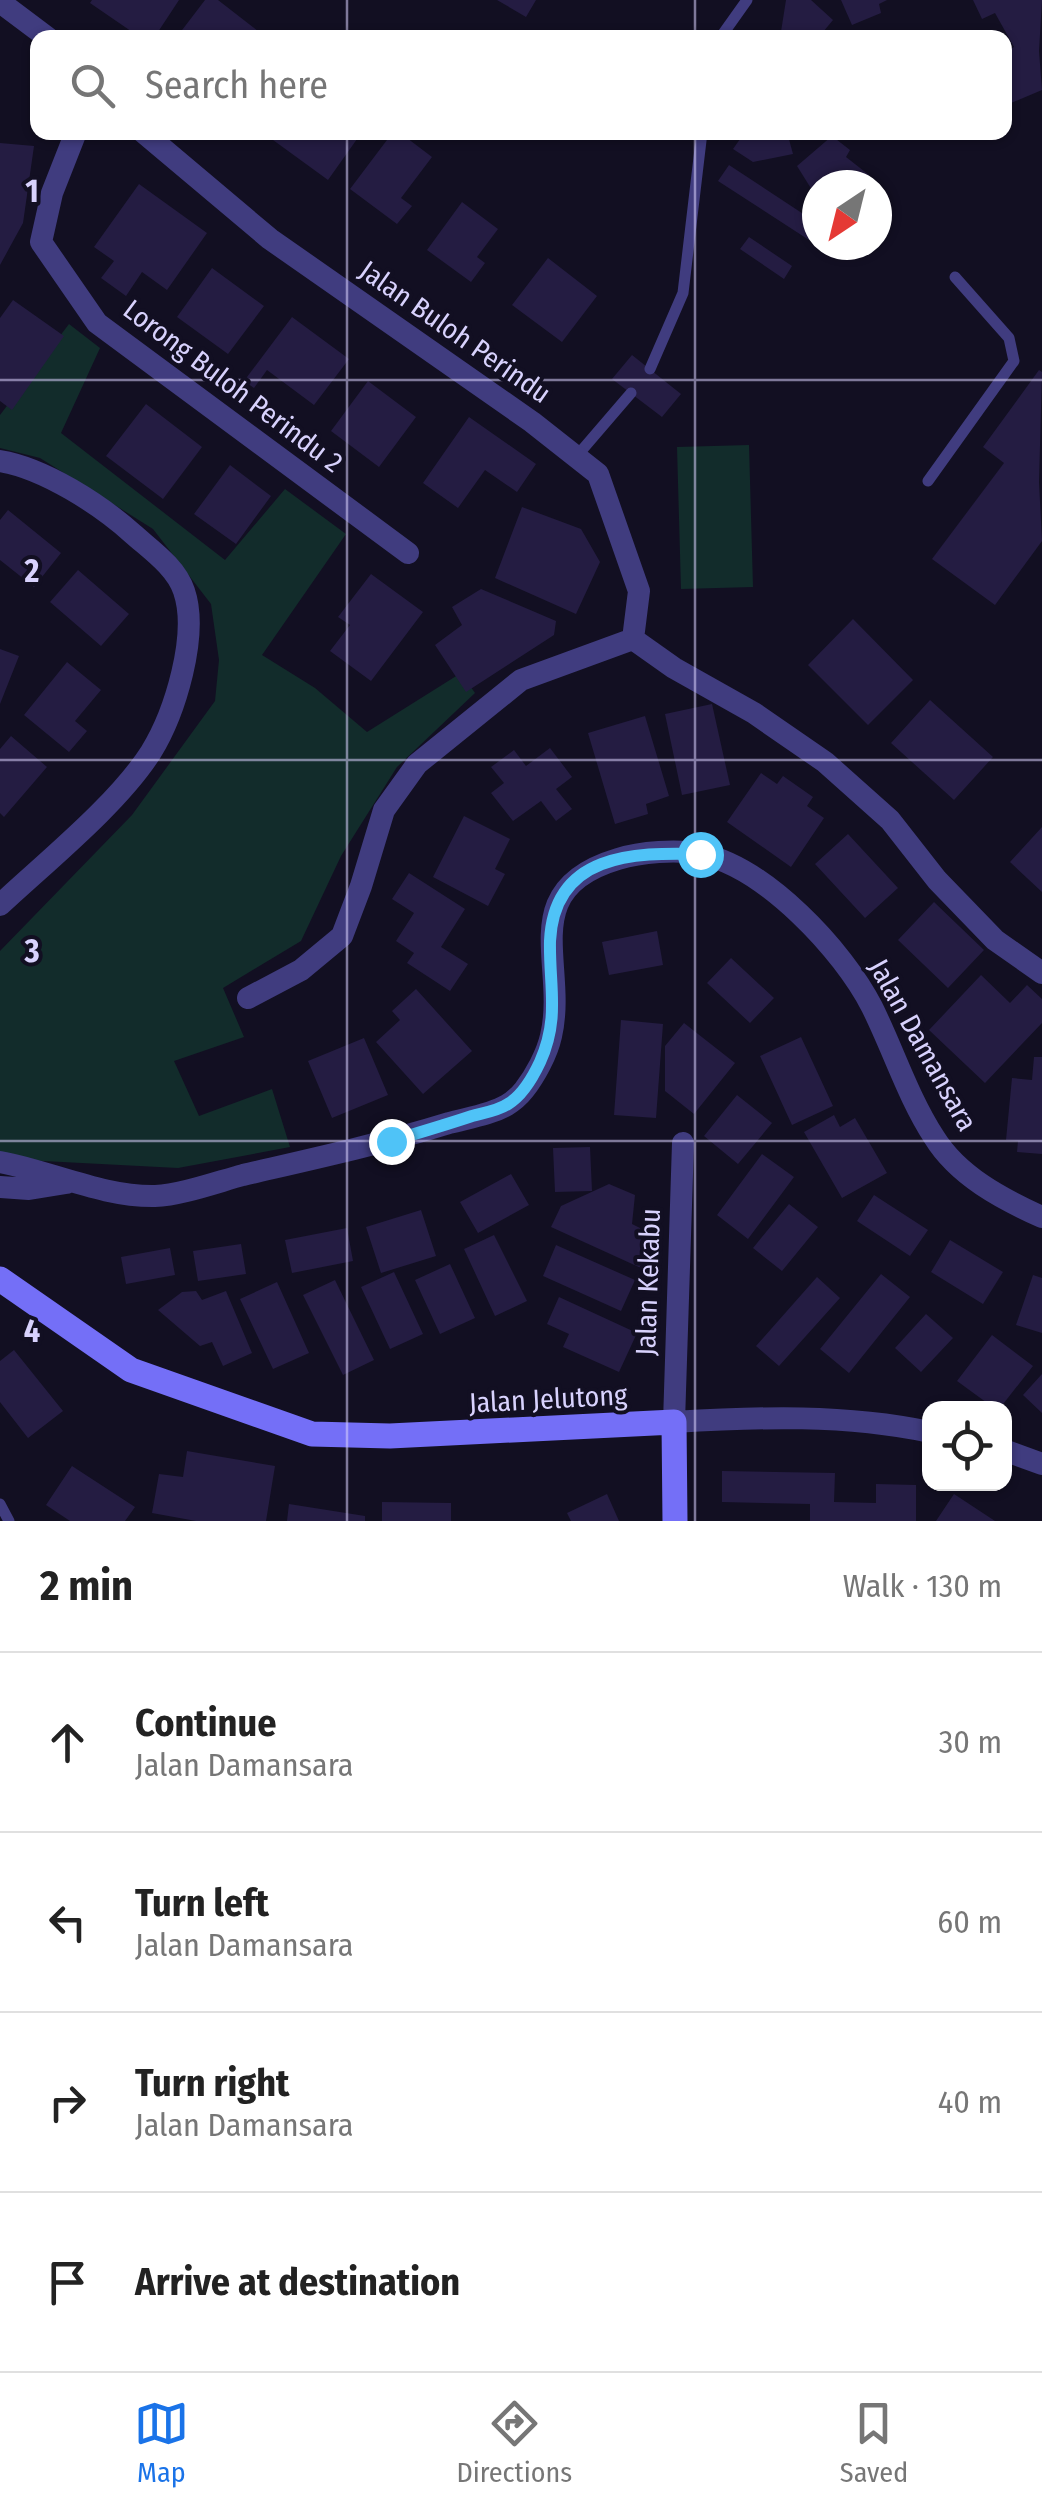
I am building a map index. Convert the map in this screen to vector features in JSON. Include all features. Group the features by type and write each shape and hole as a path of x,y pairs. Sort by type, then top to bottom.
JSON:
{"street":[{"path":"0,2 37,30"},
{"name":"Lorong Buloh Perindu 2","path":"73,140 52,192 40,242 98,323 408,554"},
{"name":"Jalan Buloh Perindu","path":"152,140 270,239 598,474 639,591 632,639"},
{"path":"0,461 69,490 113,516 166,562 184,589 190,630 182,676 151,752 106,806 0,905"},
{"path":"248,998 300,970 342,936 362,886 384,810 417,764 521,680 632,639 674,668 754,713 825,762 890,820 937,880 996,940 1042,973"},
{"name":"Jalan Damansara","path":"0,1162 36,1169 70,1183 156,1196 391,1141 508,1105 529,1082 551,1039 550,941 554,912 562,895 594,866 626,856 700,854 732,866 795,909 842,960 870,1002 934,1138 984,1188 1042,1217"},
{"name":"Jalan Kekabu","path":"674,1422 683,1143"},
{"name":"Jalan Damansara","path":"0,1186 30,1188 70,1183"},
{"name":"Jalan Jelutong","path":"0,1258 177,1386"},
{"name":"Jalan Jelutong","path":"0,1279 131,1370 312,1434 390,1436 776,1416 922,1430"},
{"path":"674,1422 675,1521"},
{"path":"1012,1453 1042,1464"}],"lane":[{"path":"725,30 746,0"},
{"path":"650,369 683,292 701,140"},
{"path":"928,481 1014,361 1009,338 954,277"},
{"path":"576,457 631,393"},
{"path":"0,1504 9,1521"}],"green space":[{"path":"69,324 100,348 61,433 225,560 285,489 346,534 262,655 315,688 367,732 461,673 475,693 397,767 341,856 301,941 223,988 244,1037 174,1061 199,1116 272,1089 290,1147 178,1168 24,1160 0,1154 0,951 132,815 215,701 219,660 211,604 153,529 40,458 0,448 0,415"},
{"path":"749,445 753,587 681,589 677,447"}],"building":[{"path":"179,0 159,30 129,30 90,3"},
{"path":"205,0 218,0 257,30 182,30"},
{"path":"497,0 536,0 526,17"},
{"path":"786,0 811,0 833,20 825,30 781,30"},
{"path":"841,0 887,0 879,4 881,13 852,25"},
{"path":"973,0 1042,0 1042,90 1012,103 1012,30 1004,30 995,13 982,19"},
{"path":"273,140 356,140 328,180"},
{"path":"387,140 410,140 432,157 401,198 412,206 397,224 350,189"},
{"path":"739,140 789,140 793,154 753,162 733,149"},
{"path":"827,140 837,140 850,150 846,157 863,170 802,170 802,174 797,166"},
{"path":"0,143 34,146 23,223 0,265"},
{"path":"729,165 802,213 802,235 718,181"},
{"path":"139,184 207,233 167,290 142,272 126,296 101,278 114,261 94,247"},
{"path":"462,202 498,229 477,257 485,263 471,282 427,250"},
{"path":"749,237 792,266 784,279 740,249"},
{"path":"548,258 597,296 562,342 512,305"},
{"path":"212,268 264,306 228,354 177,317"},
{"path":"13,300 64,336 12,410 0,401 0,318"},
{"path":"292,317 349,359 314,405 267,370 254,388 244,381"},
{"path":"632,355 681,394 662,417 612,379"},
{"path":"1039,370 1042,541 995,605 932,559 1004,463 983,447"},
{"path":"368,381 416,417 379,467 331,431"},
{"path":"146,404 202,447 163,499 106,456"},
{"path":"469,417 536,464 517,492 485,470 458,508 423,483"},
{"path":"230,465 271,496 236,544 194,514"},
{"path":"522,507 581,529 600,562 576,614 495,578"},
{"path":"8,510 61,553 34,587 0,560 0,520"},
{"path":"78,570 129,614 101,646 50,602"},
{"path":"371,574 423,612 371,681 330,651 350,625 338,617"},
{"path":"481,589 556,621 554,635 466,692 435,645 462,625 452,607"},
{"path":"853,619 913,680 868,725 808,665"},
{"path":"0,649 19,656 0,704"},
{"path":"67,662 101,690 75,721 87,731 69,752 24,715"},
{"path":"930,700 993,757 954,800 891,743"},
{"path":"712,704 730,785 682,795 665,714"},
{"path":"645,716 669,796 646,804 648,814 615,824 588,733"},
{"path":"11,736 47,767 4,817 0,813 0,749"},
{"path":"550,748 572,777 556,789 572,809 556,821 541,801 513,821 491,793 504,783 491,767 514,750 526,766"},
{"path":"761,773 777,784 783,776 813,797 807,806 824,818 791,867 727,822"},
{"path":"464,816 510,839 495,869 505,874 488,906 433,877"},
{"path":"1042,827 1042,892 1010,862"},
{"path":"848,834 898,888 865,918 815,864"},
{"path":"409,873 465,909 441,947 468,964 450,991 407,963 414,953 396,941 414,913 392,899"},
{"path":"934,902 984,950 948,988 898,940"},
{"path":"657,931 663,965 609,975 602,942"},
{"path":"731,958 774,998 750,1023 707,983"},
{"path":"981,975 1010,1003 1027,985 1042,999 1042,1023 985,1083 929,1030"},
{"path":"416,989 472,1051 423,1094 376,1042 400,1020 392,1011"},
{"path":"621,1020 663,1024 656,1118 614,1115"},
{"path":"684,1023 735,1063 694,1114 665,1091 665,1046"},
{"path":"801,1037 833,1106 792,1125 760,1056"},
{"path":"364,1038 388,1095 332,1118 308,1061"},
{"path":"1034,1057 1042,1057 1042,1154 1017,1152 1018,1141 1006,1140 1012,1078 1032,1080"},
{"path":"737,1095 772,1123 738,1164 704,1136"},
{"path":"834,1115 840,1127 855,1118 887,1173 842,1198 804,1132"},
{"path":"590,1147 592,1191 555,1192 553,1148"},
{"path":"762,1154 794,1177 748,1239 717,1215"},
{"path":"511,1174 529,1205 478,1233 460,1202"},
{"path":"609,1184 635,1195 632,1224 642,1229 641,1268 551,1227 561,1206"},
{"path":"874,1195 928,1230 910,1256 857,1221"},
{"path":"789,1204 818,1227 782,1271 753,1248"},
{"path":"421,1210 436,1256 381,1273 366,1227"},
{"path":"347,1228 353,1261 292,1273 285,1240"},
{"path":"494,1235 527,1301 495,1316 464,1249"},
{"path":"950,1240 1003,1272 983,1304 931,1272"},
{"path":"241,1244 246,1274 198,1281 193,1251"},
{"path":"556,1245 635,1280 621,1311 543,1276"},
{"path":"170,1248 175,1275 126,1284 121,1257"},
{"path":"450,1264 475,1318 440,1334 415,1280"},
{"path":"394,1272 423,1334 390,1349 361,1287"},
{"path":"881,1274 910,1297 849,1373 820,1349"},
{"path":"1033,1275 1042,1278 1042,1333 1016,1325"},
{"path":"817,1277 840,1298 779,1366 756,1346"},
{"path":"335,1280 374,1360 343,1375 303,1295"},
{"path":"277,1282 309,1353 273,1369 240,1299"},
{"path":"196,1291 202,1300 226,1291 252,1353 223,1366 212,1342 200,1346 158,1310 182,1292"},
{"path":"559,1297 637,1333 619,1372 563,1347 569,1334 547,1324"},
{"path":"926,1314 953,1338 921,1372 895,1348"},
{"path":"992,1335 1033,1366 1006,1401 984,1401 957,1381"},
{"path":"14,1350 63,1411 28,1438 0,1402 0,1361"},
{"path":"1042,1374 1042,1413 1023,1395"},
{"path":"187,1451 275,1466 266,1521 196,1521 152,1513 159,1474 183,1477"},
{"path":"72,1466 135,1507 125,1521 70,1521 46,1505"},
{"path":"722,1471 835,1473 834,1502 876,1503 876,1484 916,1485 916,1521 810,1521 810,1504 722,1502"},
{"path":"607,1494 619,1521 571,1521 567,1513"},
{"path":"954,1494 995,1521 936,1521"},
{"path":"382,1502 451,1503 451,1521 382,1521"},
{"path":"289,1504 365,1516 365,1521 287,1521"}],"route":[{"path":"391,1141 508,1105 523,1090 551,1039 550,941 554,912 562,895 579,877 594,866 626,856 700,854"}]}
